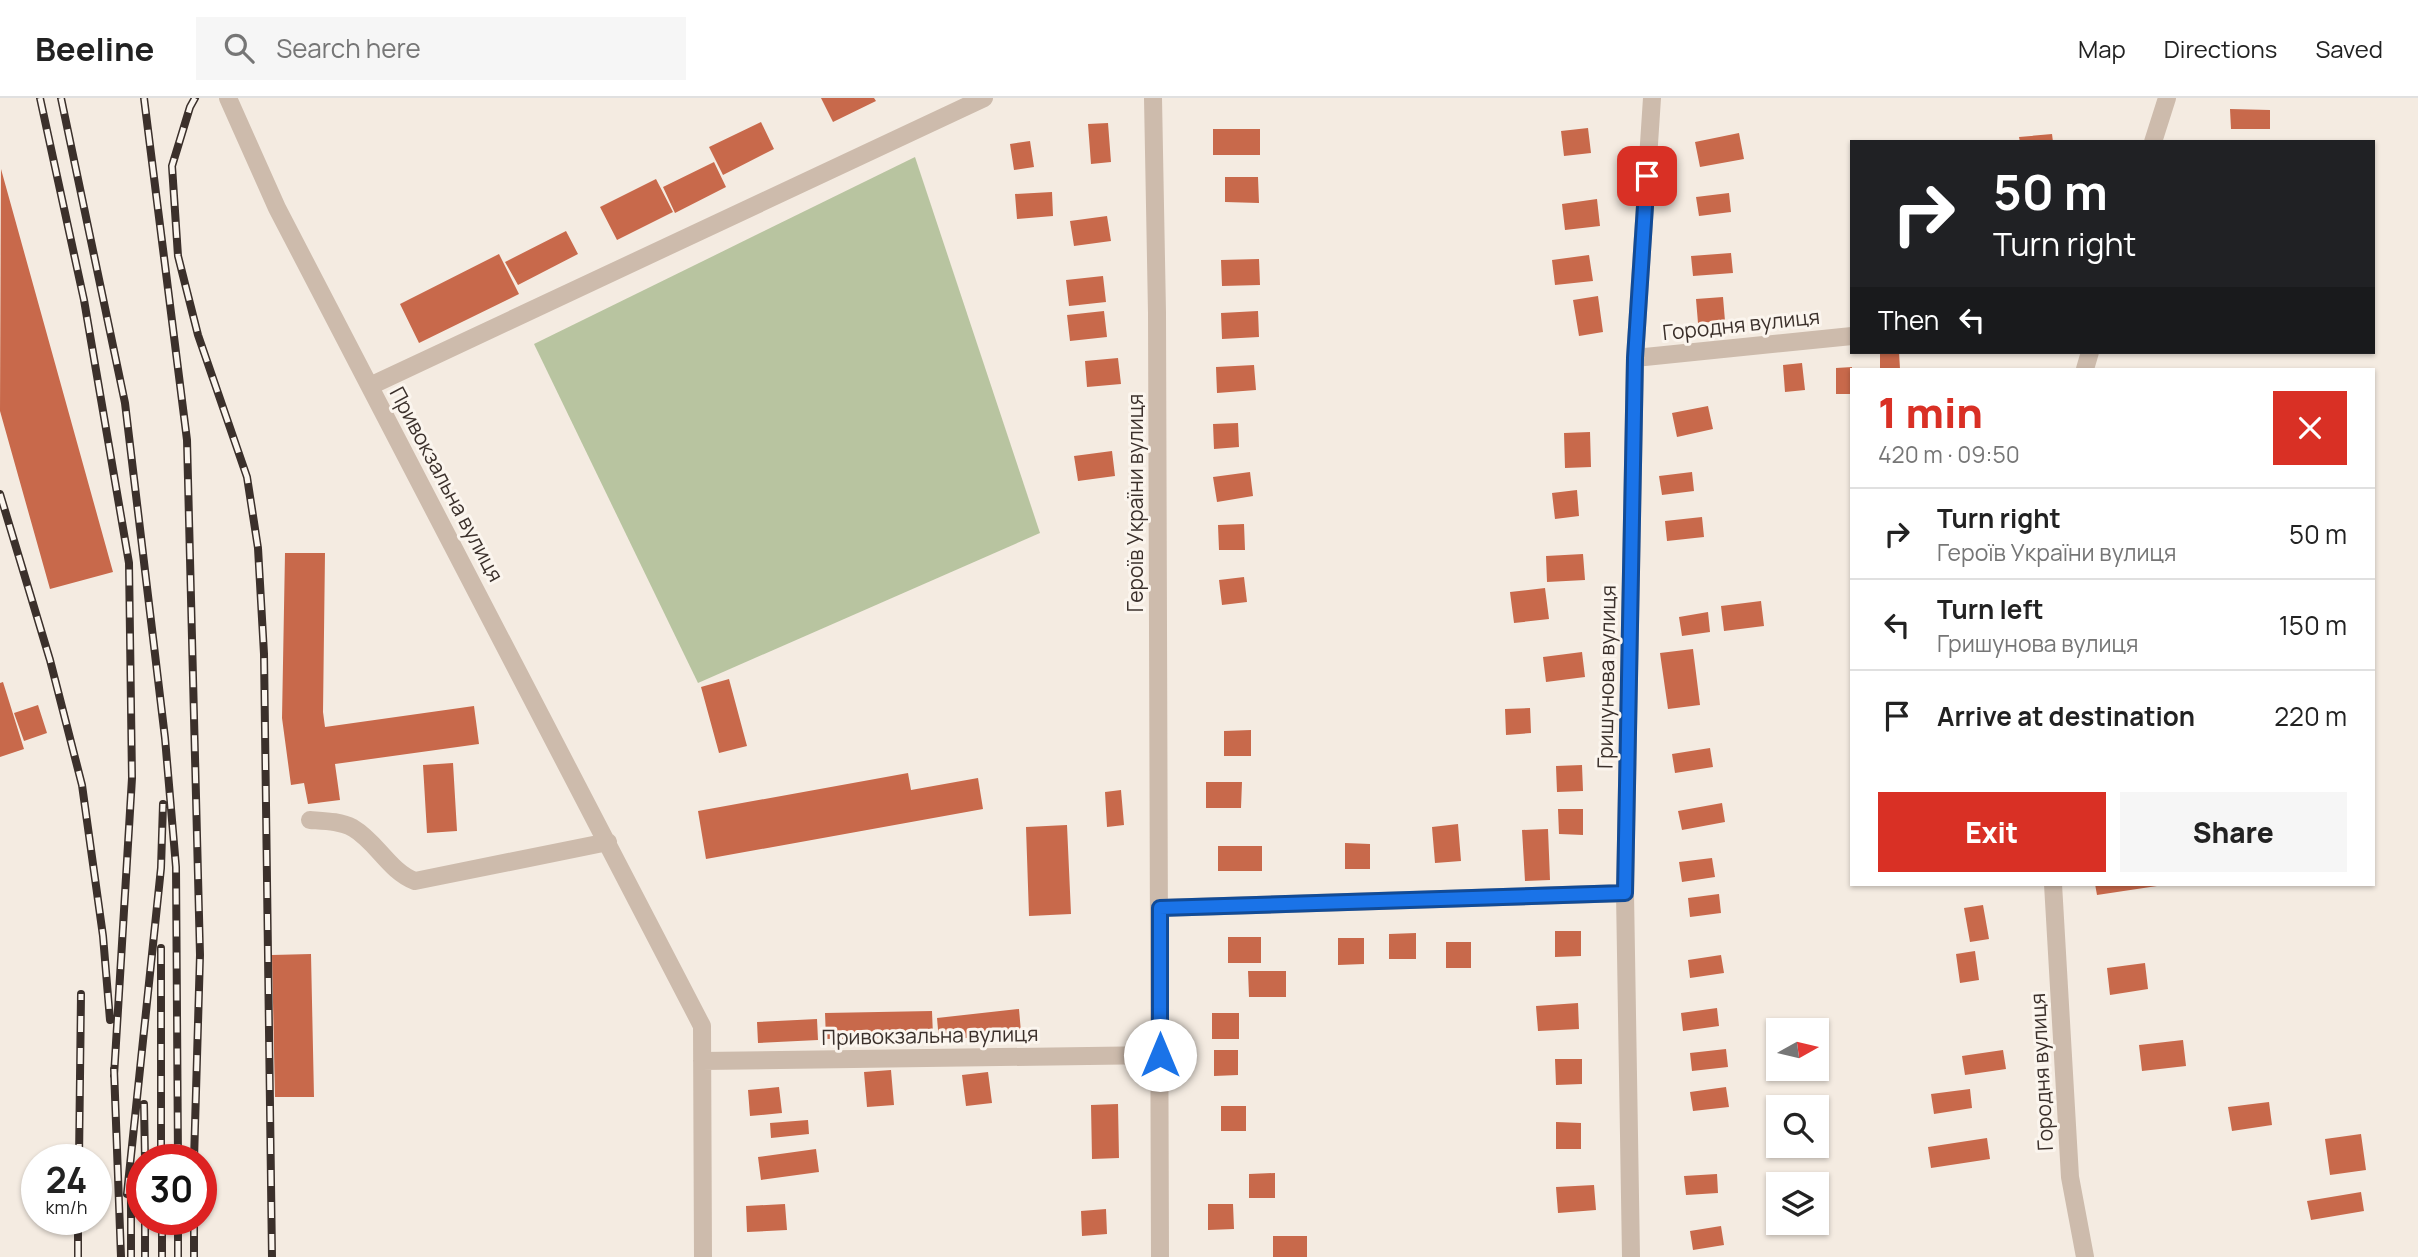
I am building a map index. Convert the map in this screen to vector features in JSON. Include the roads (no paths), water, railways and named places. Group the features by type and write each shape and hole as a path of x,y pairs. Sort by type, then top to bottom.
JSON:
{"street":[{"path":"228,98 277,208 370,386"},
{"name":"Привокзальна вулиця","path":"703,1257 702,1026 370,386 984,98"},
{"name":"Героїв України вулиця","path":"1153,98 1157,313 1160,1257"},
{"name":"Гришунова вулиця","path":"1631,1257 1625,893 1635,358 1652,98"},
{"path":"2154,140 2167,98"},
{"name":"Городня вулиця","path":"1635,358 1850,336"},
{"path":"310,820 353,828 401,876 415,881 608,842"},
{"name":"Городня вулиця","path":"2053,886 2070,1177 2085,1257"},
{"path":"1160,908 1625,893"},
{"name":"Привокзальна вулиця","path":"702,1061 1160,1055"}],"railway":[{"path":"40,98 84,300 129,563 132,778 114,1076"},
{"path":"61,98 125,403 165,738 176,867 178,1144"},
{"path":"144,98 187,440 200,955 194,1144"},
{"path":"195,98 172,166 178,256 198,335 247,477 258,548 264,654 272,1257"},
{"path":"0,494 50,660 82,785 103,936 110,1020"},
{"path":"132,1144 161,868 163,804"},
{"path":"161,948 161,1144"},
{"path":"79,1144 81,994"},
{"path":"114,1069 121,1257"},
{"path":"144,1104 145,1144"},
{"path":"78,1235 78,1257"},
{"path":"131,1235 131,1257"},
{"path":"145,1235 145,1257"},
{"path":"162,1235 162,1257"},
{"path":"178,1235 178,1257"},
{"path":"194,1235 194,1257"}]}
